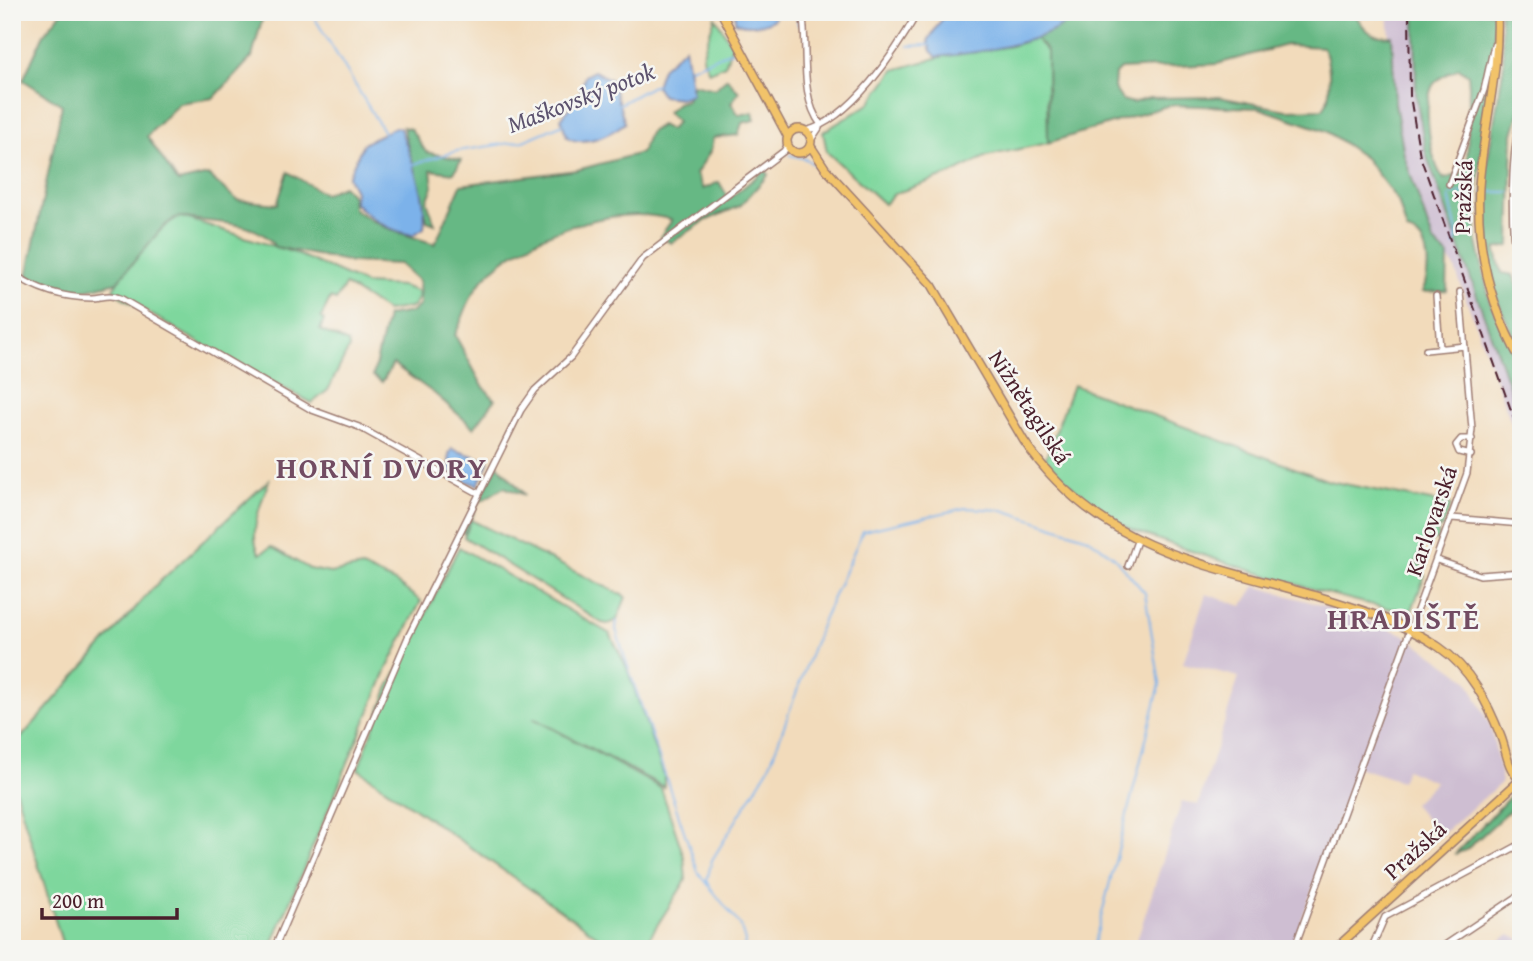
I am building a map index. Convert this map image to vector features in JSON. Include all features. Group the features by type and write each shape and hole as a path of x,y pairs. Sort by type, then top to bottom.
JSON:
{"main road":[{"path":"721,12 778,114 786,144 825,168"},
{"name":"Pražská","path":"1497,12 1496,70 1479,187 1479,237 1493,301 1521,361"},
{"name":"Nižnětagilská","path":"778,114 801,130 825,168 932,285 1024,441 1049,475 1093,515 1138,541 1171,554 1364,611 1412,631 1450,656 1470,678 1492,715 1511,772 1520,779"},
{"path":"786,144 801,130"},
{"path":"797,152 810,143"},
{"name":"Pražská","path":"1335,949 1520,779"}],"street":[{"path":"802,12 807,81 813,108 821,125"},
{"path":"810,143 821,125 875,79 918,12"},
{"name":"Pražská","path":"1449,184 1484,90 1498,28"},
{"path":"1521,117 1515,148 1514,242 1521,283"},
{"path":"801,130 821,125"},
{"path":"274,949 408,637 478,493 535,390 571,358 643,258 786,144"},
{"path":"12,273 28,284 64,296 95,298 109,295 120,298 312,410 359,427 478,493"},
{"name":"Karlovarská","path":"1294,949 1412,631 1471,455 1460,292"},
{"path":"1436,296 1440,348"},
{"path":"1426,350 1465,346"},
{"path":"1471,455 1459,452 1456,446 1461,439 1472,439"},
{"path":"1452,518 1521,524"},
{"path":"1128,566 1138,541"},
{"path":"1437,560 1480,575 1521,572"},
{"path":"1371,949 1385,917 1521,844"},
{"path":"1439,949 1521,894"}],"shaded area":[{"path":"1388,12 1415,12 1415,64 1426,154 1521,419 1521,449 1454,266 1433,241 1404,155 1395,103"},
{"path":"1255,586 1341,611 1403,634 1468,680 1491,728 1502,782 1440,836 1413,804 1435,782 1406,769 1401,781 1357,767 1291,949 1134,949 1182,801 1198,805 1239,677 1183,663 1206,594 1242,606"},
{"path":"1509,935 1521,940 1521,949 1484,949"}],"green space":[{"path":"62,12 264,12 252,57 214,98 179,103 147,136 178,182 208,175 237,200 277,204 288,172 324,194 343,186 352,195 353,208 363,215 393,230 435,244 461,185 577,170 641,153 649,133 661,125 670,130 677,122 667,112 677,103 687,100 693,84 715,89 727,78 739,92 731,103 739,115 753,112 755,120 742,123 738,135 713,138 711,150 696,174 703,189 719,182 729,199 766,169 768,175 740,206 705,221 671,243 660,237 672,220 624,215 571,226 545,236 501,262 474,292 455,335 482,385 495,400 474,428 435,394 393,364 382,382 373,376 387,316 412,312 420,305 419,281 400,264 352,262 275,247 257,231 246,227 182,217 175,218 162,228 117,282 82,291 27,277 62,105 23,80 44,34"},
{"path":"1075,12 1080,12 1080,17 1095,21 1110,12 1256,12 1271,16 1272,12 1354,12 1369,32 1379,36 1392,36 1395,103 1404,155 1433,241 1448,256 1447,291 1422,292 1428,265 1425,247 1415,234 1407,231 1398,201 1365,158 1326,131 1259,108 1170,105 1048,143 1047,51 1035,38 1071,19","holes":["1286,45 1323,47 1329,78 1328,96 1323,109 1286,110 1219,97 1149,98 1133,103 1122,100 1114,88 1115,74 1120,69 1217,64"]},
{"path":"1415,12 1494,12 1494,47 1476,200 1476,237 1490,302 1521,366 1521,419 1426,154 1416,95","holes":["1459,68 1468,75 1467,168 1460,174 1444,179 1435,161 1429,134 1429,96 1434,84 1444,76"]},
{"path":"1500,12 1521,16 1521,107 1513,134 1510,246 1495,249 1502,273 1513,275 1521,294 1521,352 1497,300 1483,236 1483,187 1504,64"},
{"path":"715,17 732,45 725,65 709,72 702,56"},
{"path":"1035,38 1047,51 1048,143 987,156 953,173 894,194 884,204 827,152 823,132 869,104 894,70 944,56 1011,46"},
{"path":"403,127 411,129 426,152 461,160 454,173 431,170 433,187 427,201 435,224 427,221"},
{"path":"182,217 295,253 365,284 402,286 417,291 419,297 413,307 387,311 345,285 336,300 330,298 321,318 324,320 320,330 348,343 349,348 328,390 312,403 219,354 118,295 113,289 134,259 155,236 165,226"},
{"path":"1073,385 1329,481 1451,505 1442,528 1439,527 1438,540 1433,539 1429,546 1424,544 1415,563 1423,566 1420,573 1425,575 1412,610 1361,602 1269,576 1142,534 1111,518 1045,460"},
{"path":"498,465 525,495 504,487 478,503 465,534 462,532"},
{"path":"269,480 255,527 256,546 260,554 271,547 310,569 330,573 362,567 395,582 421,601 387,669 270,949 64,949 12,779 12,748 154,587"},
{"path":"471,520 626,597 617,620 608,624 602,623 464,537"},
{"path":"459,547 610,634 627,668 664,776 664,787 533,718 661,788 684,857 686,880 642,949 616,949 358,769 388,689"},
{"path":"1521,785 1521,800 1466,850 1455,854"}],"water":[{"path":"735,12 775,12 775,18 761,24 745,25 735,22"},
{"path":"946,12 1075,12 1067,22 1034,39 937,57 931,51 928,41"},
{"path":"685,47 692,94 681,98 662,96 656,86 662,68"},
{"path":"594,71 611,80 625,123 597,138 574,140 567,137 561,119 580,93 585,76"},
{"path":"395,127 400,128 409,152 423,203 424,228 413,235 388,227 360,208 354,202 355,191 348,177 363,144"},
{"path":"452,449 489,461 478,485 458,479 450,471 449,454"}],"waterway":[{"name":"Maškovský potok","path":"311,12 385,134"},
{"path":"797,12 798,25"},
{"name":"Maškovský potok","path":"909,46 929,45"},
{"name":"Maškovský potok","path":"690,68 734,50"},
{"name":"Maškovský potok","path":"618,105 656,84"},
{"name":"Maškovský potok","path":"411,165 457,151 523,141 563,124"},
{"path":"790,155 806,159 821,170"},
{"path":"1452,194 1473,192"},
{"path":"1483,192 1510,192"},
{"path":"1449,196 1457,233 1455,245"},
{"path":"711,889 707,880 712,860 769,767 823,620 863,531 965,508 1003,510 1088,538 1114,557 1145,593 1160,684 1093,949"},
{"path":"617,621 616,629 623,652 698,872 740,925 745,941 744,949"}],"railway":[{"path":"1409,12 1410,96 1420,156 1521,438"}],"district":[{"name":"HORNÍ DVORY","path":"382,468"},
{"name":"HRADIŠTĚ","path":"1404,619"}]}
